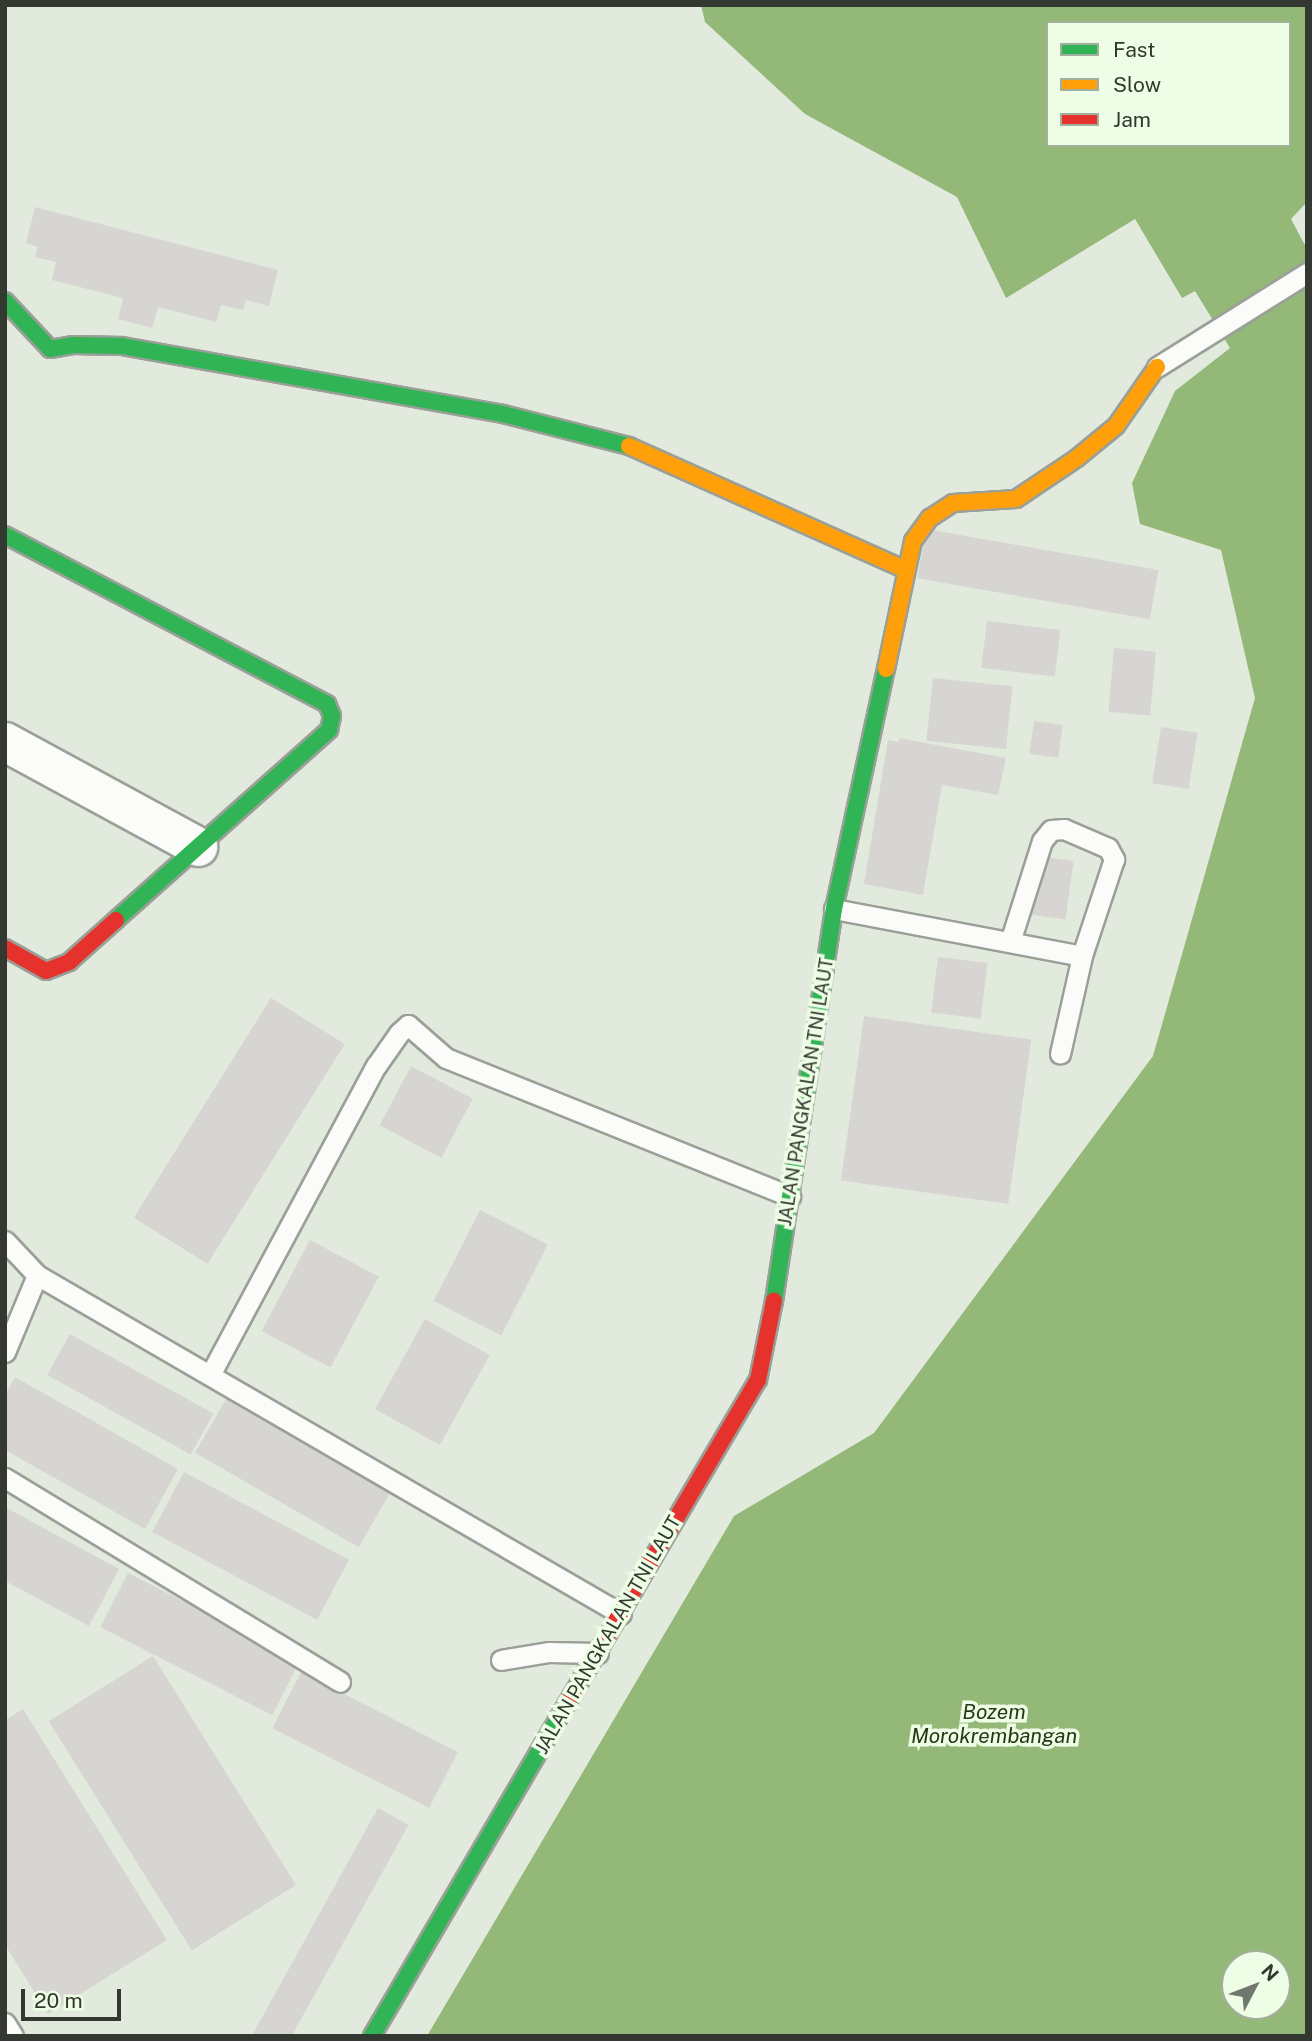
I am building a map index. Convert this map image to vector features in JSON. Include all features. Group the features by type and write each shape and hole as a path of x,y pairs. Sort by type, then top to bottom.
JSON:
{"street":[{"path":"5,301 50,349 73,345 122,346 503,414 622,443 906,570"},
{"name":"JALAN PANGKALAN TNI LAUT","path":"372,2036 758,1380 773,1311 834,909 913,541 930,517 953,503 1016,499 1077,458 1116,426 1157,367"},
{"path":"5,535 327,704 332,716 330,730 69,962 46,971 5,948"},
{"path":"5,742 198,847"}],"lane":[{"name":"JALAN PANGKALAN TNI LAUT","path":"1157,367 1307,273"},
{"path":"1010,942 1042,841 1051,830 1064,829 1108,848 1114,859 1082,956 1060,1054"},
{"path":"834,909 1082,956"},
{"path":"210,1375 376,1066 399,1033 408,1025 446,1058 790,1196"},
{"path":"5,1241 37,1275 621,1614"},
{"path":"5,1352 37,1275"},
{"path":"5,1478 340,1682"},
{"path":"501,1660 549,1652 598,1653"},
{"path":"5,2023 13,2036"}],"water":[{"name":"Bozem Morokrembangan","path":"701,5 1307,5 1307,202 1291,219 1307,249 1307,2036 427,2036 734,1516 874,1433 1153,1056 1255,698 1221,550 1140,524 1132,483 1175,391 1230,348 1195,291 1182,298 1135,219 1006,298 957,197 805,114 705,22"}],"building":[{"path":"35,207 278,270 269,306 246,300 243,310 221,305 216,322 158,307 152,328 118,319 123,298 52,280 56,262 35,257 38,247 26,243"},
{"path":"926,529 1158,570 1150,619 917,578"},
{"path":"987,621 1060,630 1055,677 981,668"},
{"path":"1114,648 1156,652 1150,715 1108,712"},
{"path":"933,678 1013,686 1006,749 926,741"},
{"path":"1034,721 1063,725 1058,758 1029,754"},
{"path":"1161,727 1198,733 1189,789 1152,783"},
{"path":"899,738 1006,758 998,795 942,785 923,895 864,884 888,740 899,742"},
{"path":"1038,856 1074,861 1065,919 1030,914"},
{"path":"938,957 988,963 981,1019 931,1013"},
{"path":"271,998 345,1044 208,1264 134,1218"},
{"path":"864,1016 1031,1040 1008,1204 841,1180"},
{"path":"411,1066 473,1099 441,1158 380,1125"},
{"path":"480,1210 548,1245 501,1335 434,1301"},
{"path":"310,1240 379,1277 331,1368 262,1331"},
{"path":"425,1319 490,1355 440,1445 375,1409"},
{"path":"70,1334 213,1414 191,1455 47,1375"},
{"path":"15,1377 178,1469 145,1529 5,1450 5,1395"},
{"path":"226,1399 390,1494 359,1547 195,1453"},
{"path":"184,1472 349,1560 317,1620 152,1532"},
{"path":"5,1507 119,1569 89,1626 5,1581"},
{"path":"128,1573 300,1661 272,1715 100,1627"},
{"path":"153,1656 296,1885 192,1950 49,1721"},
{"path":"301,1672 458,1752 429,1808 272,1728"},
{"path":"23,1709 167,1940 48,2014 5,1945 5,1720"},
{"path":"378,1808 409,1825 292,2036 252,2036"}],"traffic: fast":[{"path":"5,301 50,349 73,345 122,346 503,414 629,446"},
{"path":"5,535 327,704 332,716 329,730 116,920"},
{"path":"774,1301 834,909 886,669"},
{"path":"372,2036 571,1697"}],"traffic: slow":[{"path":"886,669 913,541 930,518 953,503 1016,499 1077,458 1116,426 1157,367"},
{"path":"629,446 906,570"}],"traffic: jam":[{"path":"5,948 46,971 69,962 116,920"},
{"path":"571,1697 758,1380 774,1301"}]}
